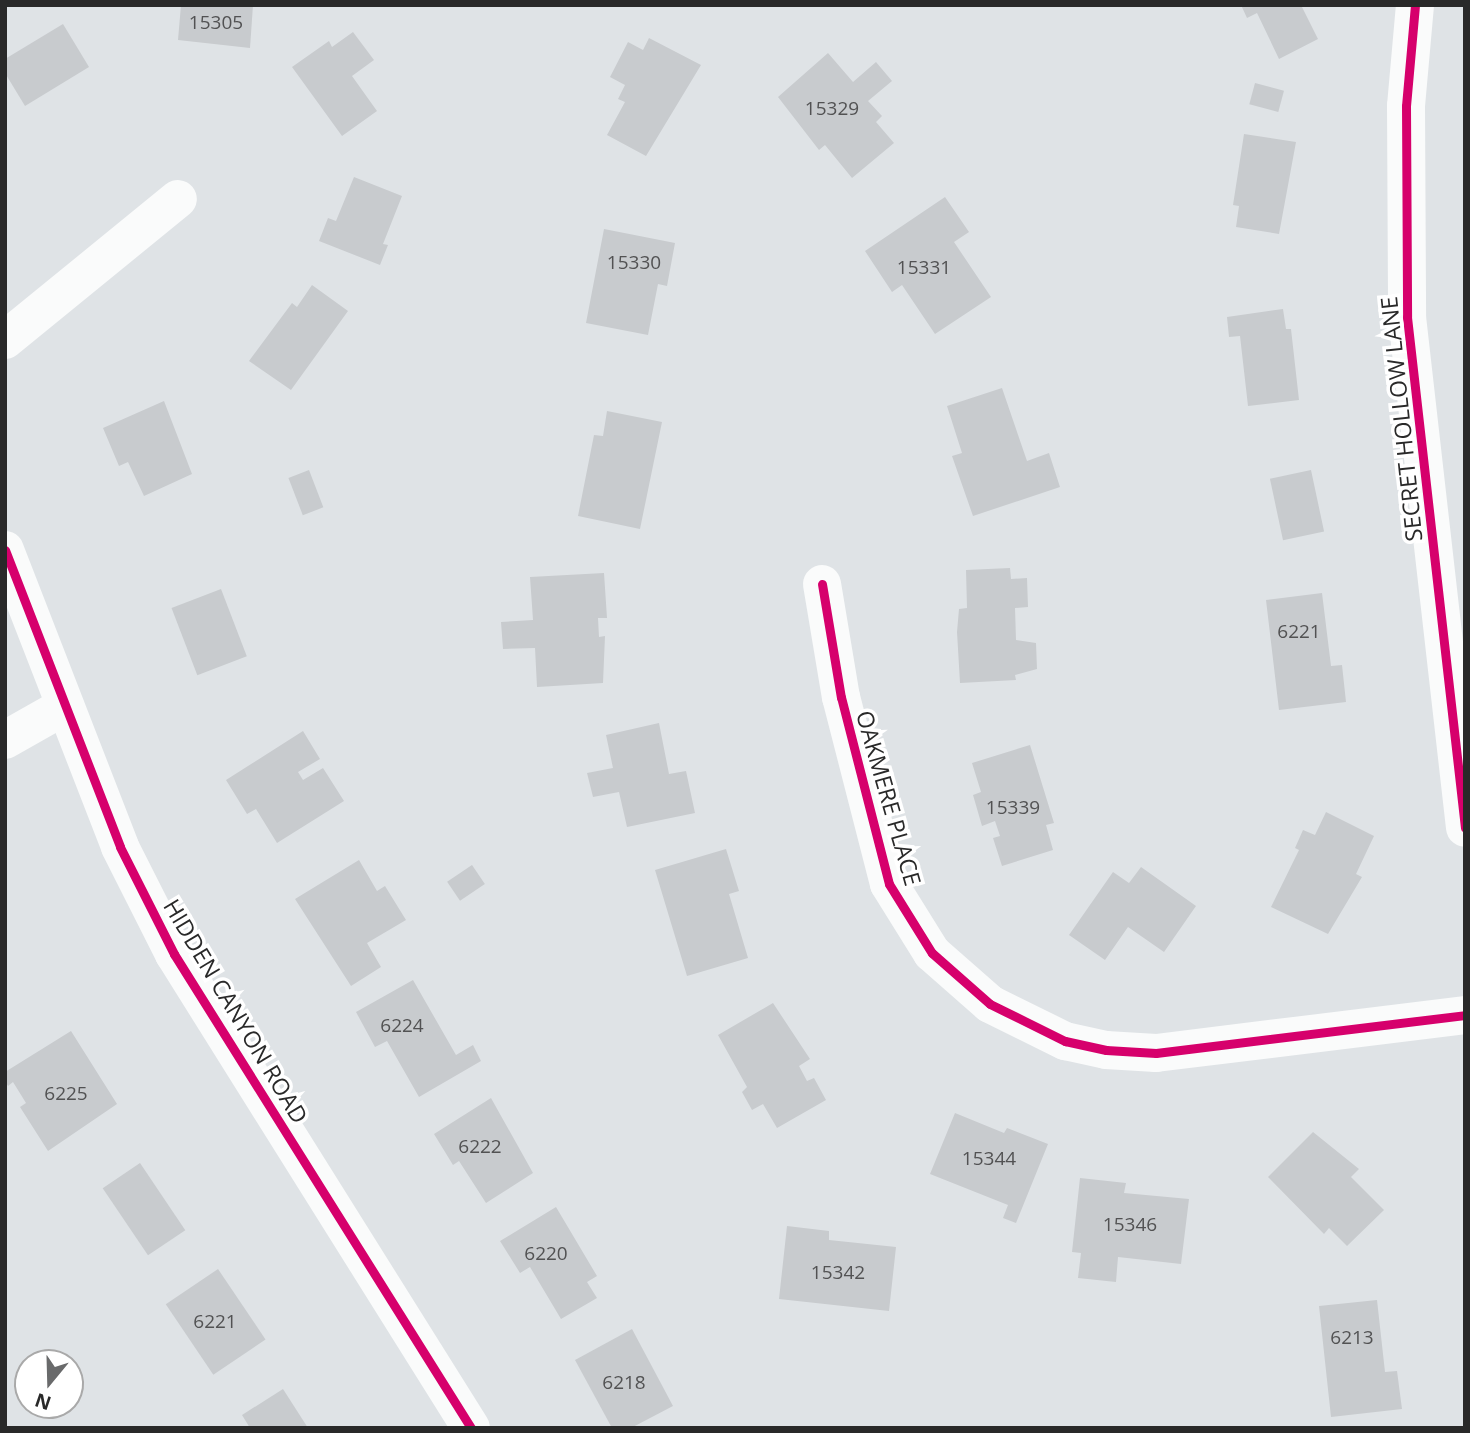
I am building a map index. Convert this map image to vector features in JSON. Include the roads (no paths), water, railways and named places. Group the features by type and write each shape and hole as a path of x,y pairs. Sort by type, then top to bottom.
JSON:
{"street":[{"name":"SECRET HOLLOW LANE","path":"1415,5 1406,106 1407,317 1465,828"},
{"path":"5,340 178,199"},
{"name":"HIDDEN CANYON ROAD","path":"5,550 24,589 65,706 120,847 174,954 471,1428"},
{"name":"OAKMERE PLACE","path":"822,584 842,697 889,884 932,953 989,1004 1065,1041 1106,1050 1156,1053 1465,1015"},
{"path":"5,740 65,706"}]}
